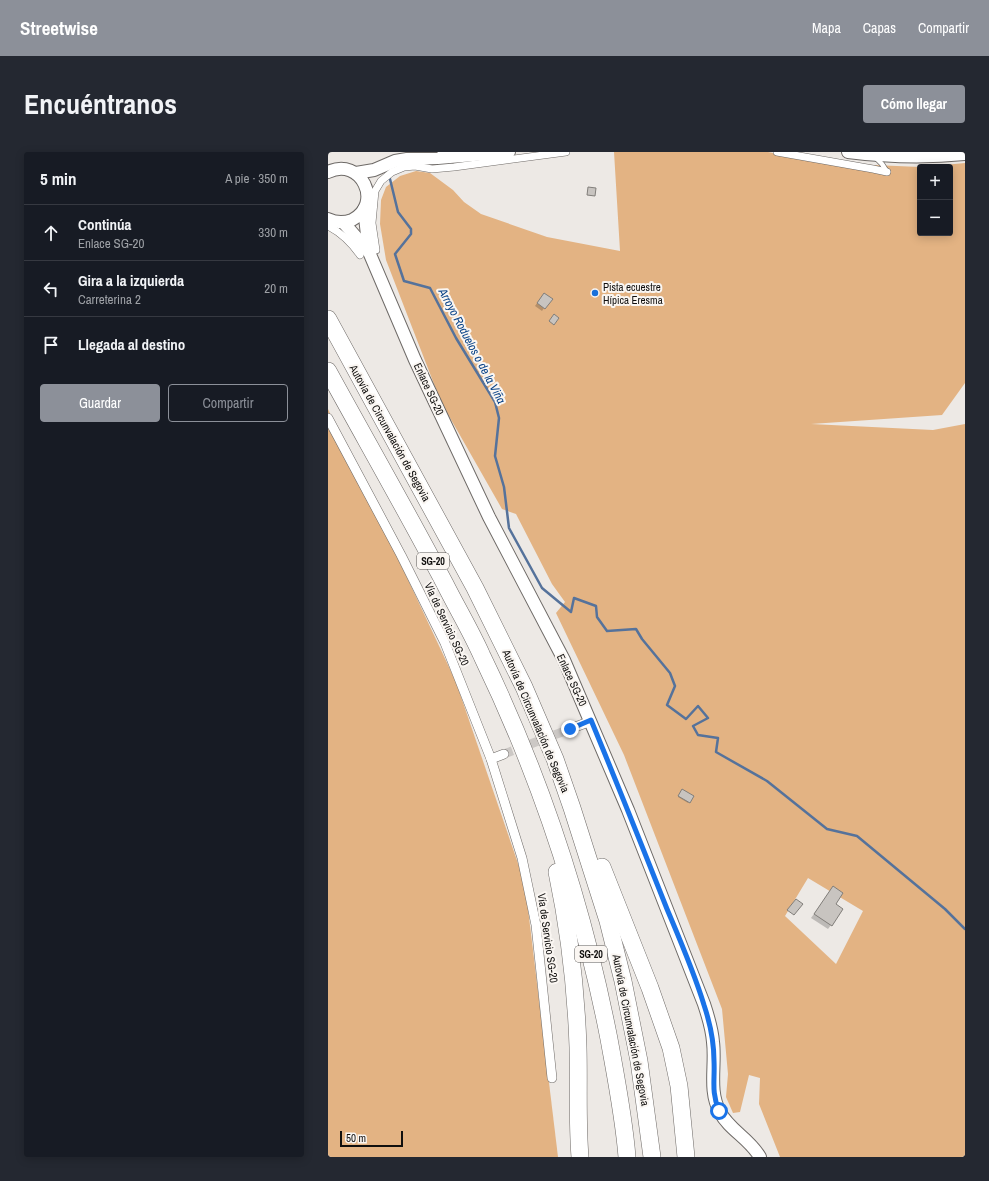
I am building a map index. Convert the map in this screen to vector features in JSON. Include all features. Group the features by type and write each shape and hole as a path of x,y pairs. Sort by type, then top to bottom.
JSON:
{"highway":[{"name":"Autovía de Circunvalación de Segovia","path":"328,319 475,588 524,687 554,759 608,921 619,966 638,1062 652,1157"},
{"name":"Autovía de Circunvalación de Segovia","path":"328,371 421,538 482,654 527,757 555,834 583,922 614,1066 627,1157"},
{"path":"527,757 535,797 553,856 562,896 570,947 578,1047 577,1114 580,1157"},
{"path":"554,759 590,833 671,1048 679,1086 686,1157"}],"street":[{"path":"356,174 384,166 395,161 407,159 509,152"},
{"path":"328,226 343,234 353,244 368,252 375,191 382,181 392,172 404,167 415,166 432,169 454,168 566,152"},
{"path":"777,152 873,168 887,172"},
{"path":"848,152 873,155 925,157 965,154"},
{"path":"367,190 384,166"},
{"path":"328,172 344,169 356,174 363,181 367,190"},
{"name":"Enlace SG-20","path":"367,190 367,201 364,209 368,252"},
{"path":"328,219 336,222 343,222 354,219 364,209"},
{"name":"Enlace SG-20","path":"343,222 368,252 415,360 486,510 564,660 591,720 704,1004 713,1042 713,1085 717,1106 724,1120 749,1141 760,1157"},
{"name":"Vía de Servicio SG-20","path":"328,418 401,555 445,644 491,759 522,858 536,925 552,1078"},
{"path":"570,729 591,720"},
{"path":"491,759 504,754"}],"lane":[{"path":"873,155 882,164 887,172"}],"shaded area":[{"path":"614,152 768,152 827,163 917,167 917,236 953,236 953,164 965,163 965,383 942,415 811,424 933,430 965,424 965,1157 780,1157 759,1104 760,1078 749,1075 740,1112 733,1113 726,1097 728,1074 722,1009 624,755 556,613 565,602 552,584 516,514 502,509 441,402 386,260 380,224 381,200 386,187 400,176 416,171 430,173 453,190 464,202 481,214 547,237 620,251","holes":["808,878 863,911 836,964 785,916"]},
{"path":"328,409 456,682 525,884 558,1157 328,1157"}],"building":[{"path":"588,187 596,188 595,196 587,195"},
{"path":"544,293 553,299 545,309 537,303"},
{"path":"554,314 559,318 554,325 549,321"},
{"path":"682,789 694,796 690,803 678,796"},
{"path":"833,886 843,893 836,904 843,909 832,926 814,914"},
{"path":"796,899 803,904 794,915 787,910"}],"waterway":[{"name":"Arroyo Roduelos o de la Viña","path":"390,179 398,212 411,229 411,234 395,254 404,281 430,288 456,338 495,402 499,418 495,456 504,487 509,528 542,588 571,612 574,598 596,606 597,617 607,631 636,629 642,639 670,673 675,686 667,705 686,719 698,706 708,718 693,726 698,735 718,738 716,752 767,781 827,829 857,836 945,909 965,929"}],"tunnel":[{"path":"504,754 570,729"}],"place":[{"name":"Pista ecuestre Hípica Eresma","path":"595,293"}],"route":[{"path":"570,729 591,720 704,1004 713,1042 713,1085 715,1100 719,1111"}]}
